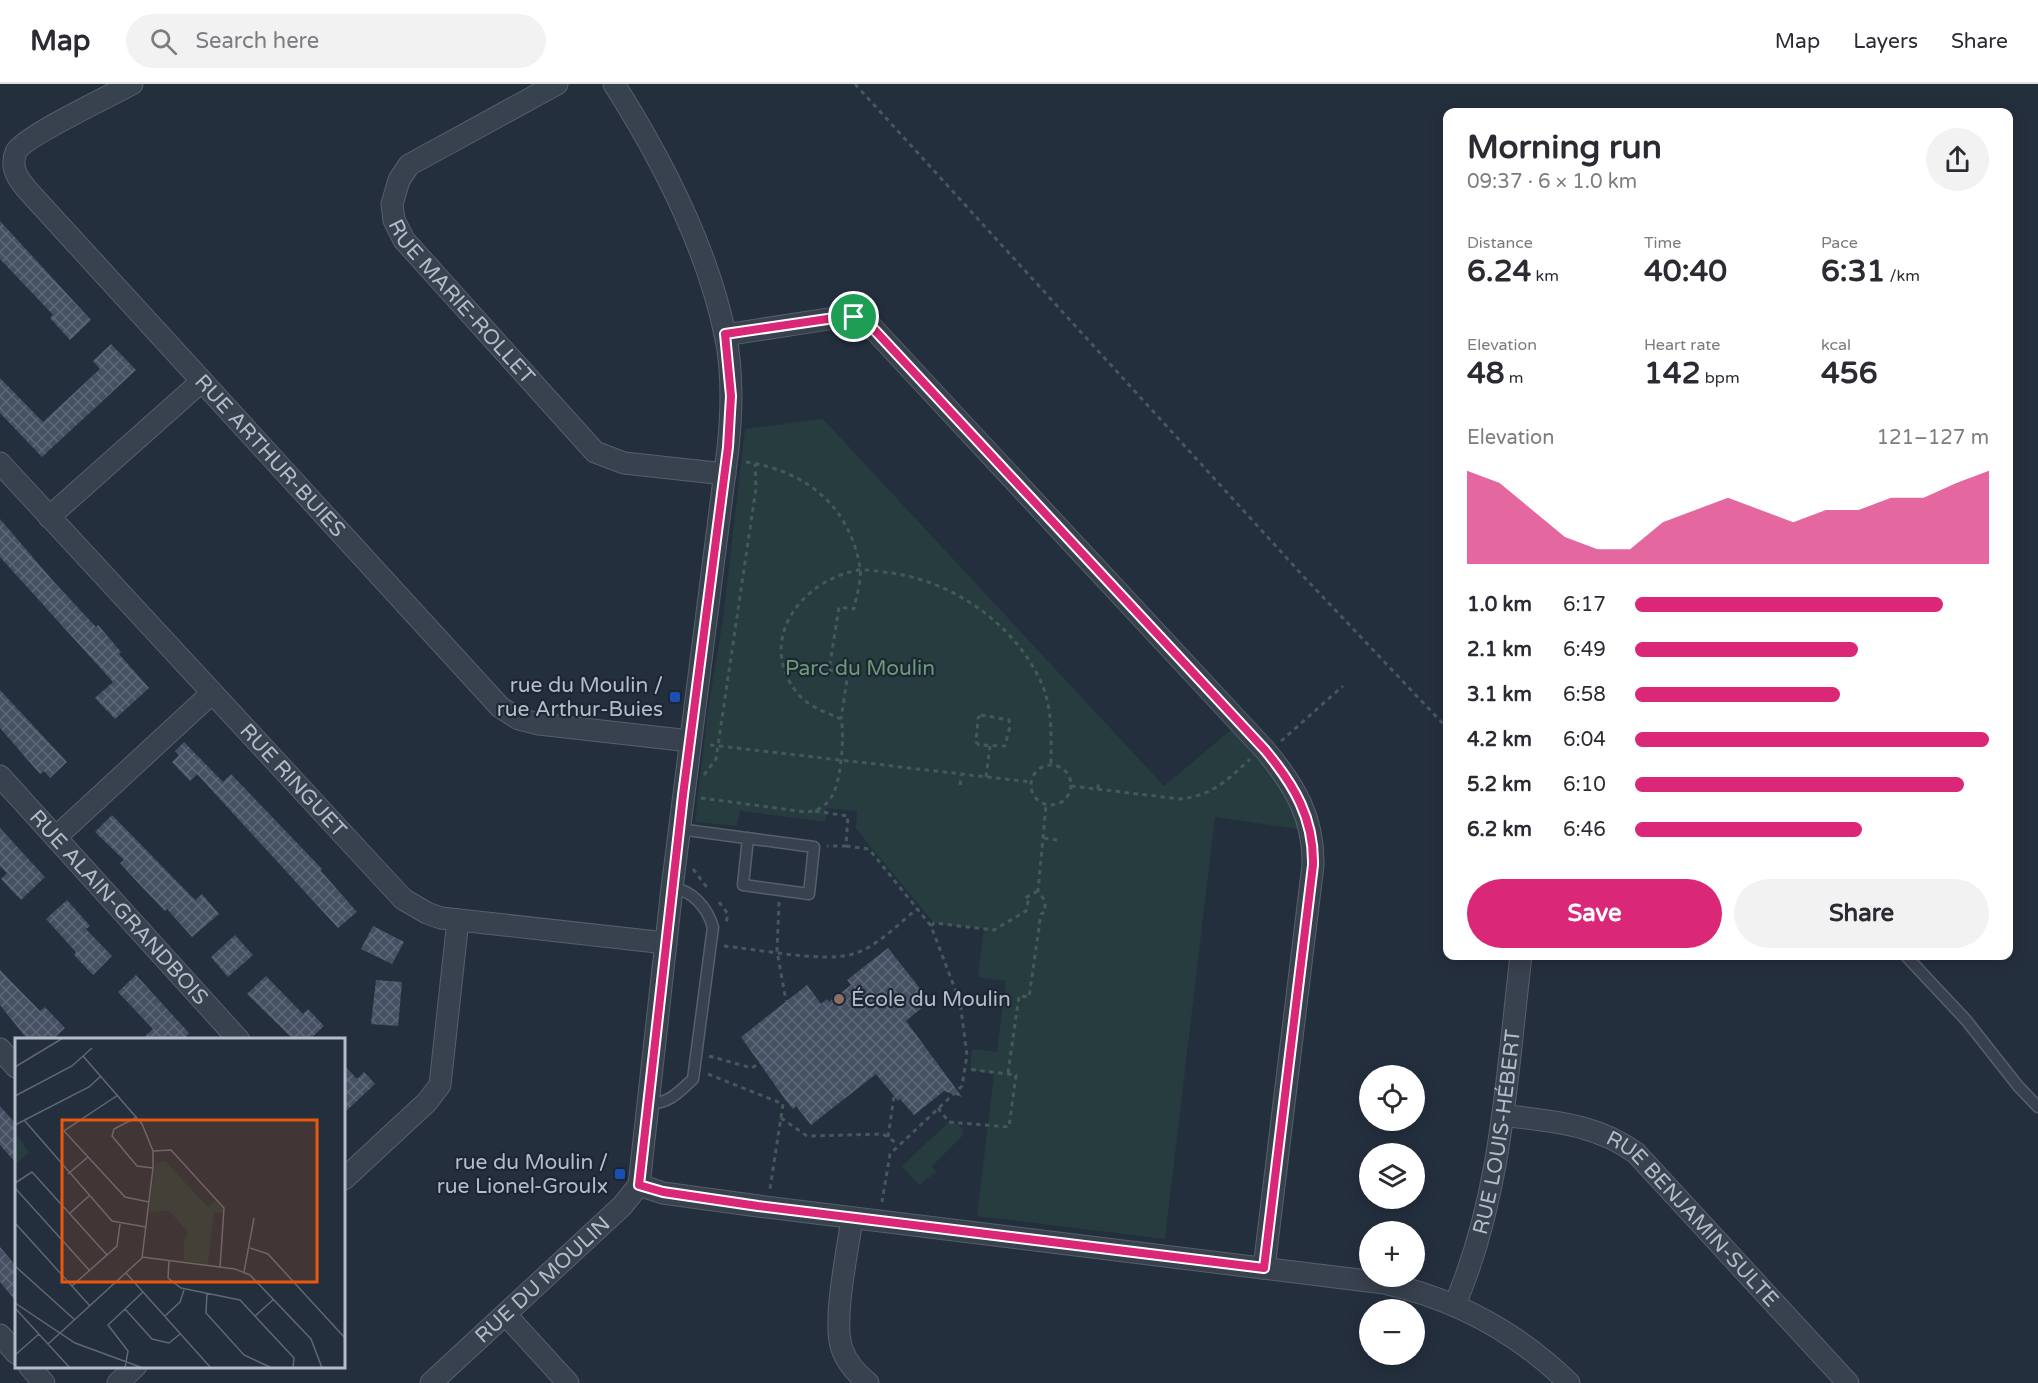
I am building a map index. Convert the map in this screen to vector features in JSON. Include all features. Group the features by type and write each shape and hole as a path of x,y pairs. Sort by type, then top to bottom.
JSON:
{"street":[{"name":"RUE ARTHUR-BUIES","path":"132,84 24,143 15,156 15,172 31,194 508,713 540,724 696,743"},
{"name":"RUE MARIE-ROLLET","path":"557,84 409,165 394,194 393,212 397,227 404,240 595,452 624,463 725,474"},
{"path":"614,84 646,134 683,214 709,280 725,334 731,396 725,474 696,743 679,829 639,1185 663,1192 852,1218 1384,1283 1455,1304 1522,1342 1569,1383"},
{"path":"725,334 841,317 859,318 869,324 1257,742 1294,788 1309,824 1313,865 1264,1268"},
{"path":"50,517 202,381"},
{"name":"RUE RINGUET","path":"0,463 396,893 427,914 458,920 666,943"},
{"path":"56,837 212,693"},
{"name":"RUE ALAIN-GRANDBOIS","path":"0,776 237,1038"},
{"path":"348,1167 428,1102 440,1084 458,920"},
{"name":"RUE LOUIS-HÉBERT","path":"1455,1304 1470,1267 1503,1115 1521,960"},
{"path":"0,1048 15,1066"},
{"name":"RUE BENJAMIN-SULTE","path":"1503,1115 1586,1127 1612,1138 1636,1154 1848,1383"},
{"name":"RUE DU MOULIN","path":"431,1383 632,1196 639,1185"},
{"path":"852,1218 840,1317 840,1339 848,1360 868,1383"},
{"path":"506,1315 568,1383"},
{"path":"0,1335 15,1352"},
{"path":"31,1368 44,1383"},
{"path":"118,1383 134,1368"}],"lane":[{"path":"679,829 748,838 814,847 809,894 743,885 748,838"},
{"path":"647,1103 659,1104 667,1101 693,1079 713,927 705,909 695,898 685,890 672,888"},
{"path":"1910,960 1966,1020 2018,1086 2038,1107"}],"path":[{"path":"855,84 1304,577 1443,724"},
{"path":"698,777 707,775 716,759 756,488 755,464 799,477 831,504 845,524 861,570 854,609 839,607 829,670 848,673 841,719 840,761 832,797 816,811"},
{"path":"841,719 818,709 799,694 783,660 782,646 790,617 796,605 810,592 861,570 913,576 933,583 968,601 1006,634 1033,667 1044,690 1050,716 1051,765"},
{"path":"1276,747 1343,686"},
{"path":"981,715 1005,717 1010,726 1007,743 1005,746 990,745 975,742 978,718 981,715"},
{"path":"696,743 1031,782"},
{"path":"986,777 990,745"},
{"path":"1071,786 1180,799 1196,798 1220,787 1253,755"},
{"path":"1051,765 1065,771 1071,786 1064,800 1046,805 1033,795 1031,782 1036,771 1051,765"},
{"path":"960,785 961,774"},
{"path":"1098,780 1098,789"},
{"path":"695,797 795,812 816,811 848,816 846,846"},
{"path":"1008,1073 1019,996 1029,997 1041,914 1045,912 1046,906 1038,891 1046,805"},
{"path":"1043,838 1057,840"},
{"path":"836,845 869,849 931,926 964,1015 967,1069 962,1086 898,1145 888,1159 882,1207"},
{"path":"931,926 934,923 994,930 1026,910 1028,902 1025,898 1038,891"},
{"path":"723,946 826,956 854,954 878,940 917,909"},
{"path":"778,915 777,951 786,1002"},
{"path":"710,1056 752,1068 758,1064"},
{"path":"938,1108 949,1122 1009,1127 1016,1075 967,1069"},
{"path":"708,1074 783,1104 788,1102"},
{"path":"888,1137 894,1096"},
{"path":"769,1195 783,1104"},
{"path":"781,1118 786,1119 797,1131 807,1136 883,1134 898,1145"}],"green space":[{"name":"Parc du Moulin","path":"823,419 1164,786 1231,730 1280,788 1294,814 1298,829 1215,817 1165,1239 977,1216 994,1074 970,1070 972,1049 997,1052 1006,981 978,977 984,929 934,923 856,829 857,811 827,808 825,822 740,811 737,826 695,822 708,709 723,619 745,429"},
{"path":"949,1122 955,1122 963,1130 962,1136 932,1166 936,1172 919,1185 902,1166"}],"building":[{"path":"0,221 91,320 70,340 50,318 53,315 0,259"},
{"path":"111,344 136,370 42,457 0,413 0,378 43,422 100,369 93,361"},
{"path":"0,519 54,582 96,627 98,625 121,652 119,654 149,688 115,719 95,698 113,682 0,557"},
{"path":"0,690 67,762 50,778 44,771 40,774 0,728"},
{"path":"184,742 223,782 231,774 322,869 321,871 357,912 338,928 197,774 190,781 172,762 179,755 175,751"},
{"path":"112,815 195,900 202,894 219,914 192,937 167,909 165,911 140,885 120,863 124,860 95,832"},
{"path":"0,828 45,877 21,900 1,879 7,873 0,866"},
{"path":"67,900 90,926 86,929 112,956 93,975 46,919"},
{"path":"373,926 404,942 392,964 361,949"},
{"path":"235,935 253,955 228,977 211,957"},
{"path":"888,948 930,1001 906,1021 962,1097 944,1091 914,1115 900,1099 898,1101 876,1074 811,1125 796,1106 793,1109 787,1102 741,1037 807,985 821,1004 827,999 829,1002 851,985 847,980"},
{"path":"0,970 40,1011 45,1007 65,1028 54,1038 26,1038 0,1005"},
{"path":"136,975 189,1033 185,1038 143,1038 153,1029 118,992"},
{"path":"266,976 303,1014 308,1009 324,1026 311,1038 292,1038 247,994"},
{"path":"376,980 402,982 398,1026 371,1024"},
{"path":"345,1066 357,1079 364,1072 375,1084 345,1112"},
{"path":"0,1106 15,1123 15,1162 0,1145"},
{"path":"0,1247 15,1265 15,1300 0,1282"}],"place":[{"name":"rue du Moulin / rue Arthur-Buies","path":"675,697"},
{"name":"École du Moulin","path":"839,999"},
{"name":"rue du Moulin / rue Lionel-Groulx","path":"620,1174"}],"route":[{"path":"854,317 869,324 1020,485 1265,750 1298,794 1309,824 1313,865 1264,1268 758,1206 663,1192 639,1185 683,795 728,447 731,396 725,334 854,317"}]}
